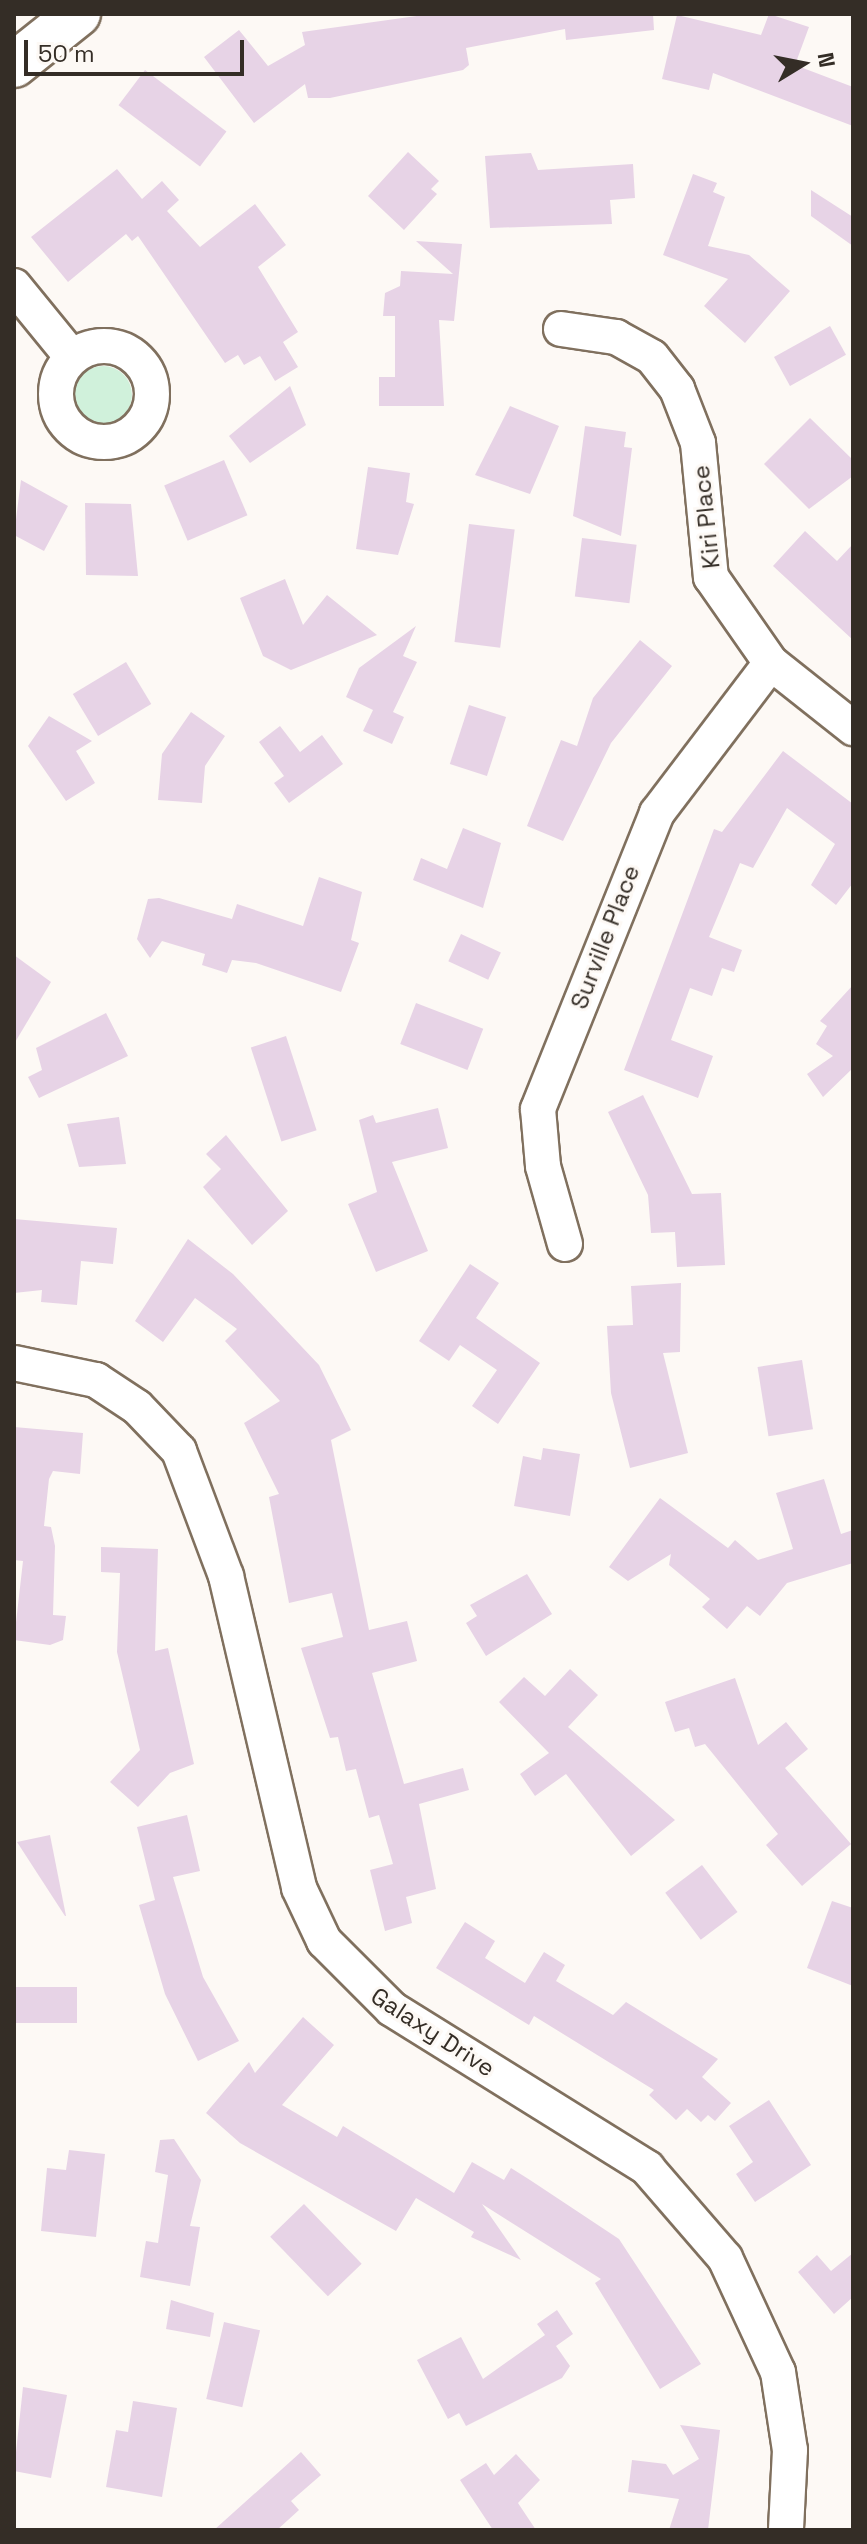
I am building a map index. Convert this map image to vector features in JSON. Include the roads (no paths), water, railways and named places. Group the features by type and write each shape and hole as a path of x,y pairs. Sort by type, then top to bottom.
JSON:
{"main road":[{"path":"14,65 78,14"}],"street":[{"path":"14,286 72,357"},
{"name":"Kiri Place","path":"561,329 616,337 652,357 677,389 698,443 711,577 771,663 853,728"},
{"name":"Surville Place","path":"565,1244 543,1166 538,1109 657,813 771,663"},
{"name":"Galaxy Drive","path":"14,1363 96,1380 137,1407 179,1451 226,1576 299,1888 341,1961 392,2009 647,2168 725,2258 778,2372 790,2450 786,2530"}]}
